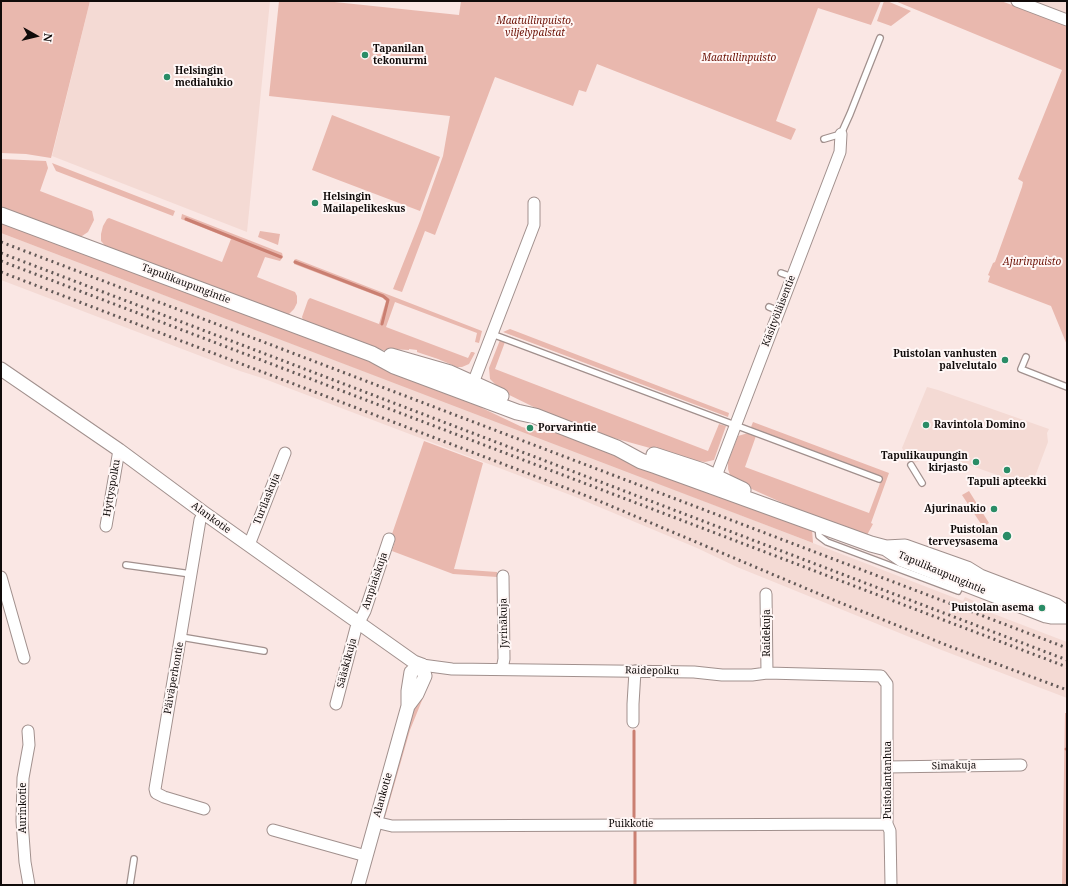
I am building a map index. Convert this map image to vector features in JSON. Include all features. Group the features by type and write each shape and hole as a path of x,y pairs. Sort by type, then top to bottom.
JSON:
{"main road":[{"name":"Tapulikaupungintie","path":"1,215 372,354 397,357 450,373 471,388 519,405 535,416 617,448 641,461 714,482 775,509 871,544 886,548 906,547 967,569 980,577 1051,604 1067,615"},
{"name":"Tapulikaupungintie","path":"886,548 902,559 1046,615 1067,615"}],"street":[{"path":"1017,1 1067,20"},
{"name":"Käsityöläisentie","path":"714,482 840,152 840,134"},
{"path":"471,388 534,225 534,203"},
{"name":"Alankotie","path":"1,369 119,450 204,513 414,662 422,665"},
{"name":"Hyttyspolku","path":"106,526 119,450"},
{"name":"Turilaskuja","path":"249,545 285,453"},
{"name":"Päiväperhontie","path":"204,513 200,520 155,789 156,793 164,797 204,809"},
{"name":"Ampiaiskuja","path":"359,622 365,611 389,539"},
{"name":"Jyrinäkuja","path":"502,669 504,659 503,576"},
{"path":"1,577 24,658"},
{"name":"Raidekuja","path":"766,594 767,673"},
{"name":"Sääskikuja","path":"336,704 356,628 359,622"},
{"name":"Alankotie","path":"358,885 408,706 408,691 411,672 422,665"},
{"name":"Raidepolku","path":"422,665 452,669 694,672 752,676 767,673 881,676"},
{"path":"633,722 635,671"},
{"name":"Puistolantanhua","path":"881,676 887,684 887,824 890,831 891,885"},
{"name":"Aurinkotie","path":"28,731 29,745 23,778 22,821 24,856 30,885"},
{"name":"Simakuja","path":"887,767 1021,765"},
{"name":"Puikkotie","path":"375,822 392,826 887,824"},
{"path":"273,830 366,856"}],"lane":[{"path":"824,139 840,134 880,38"},
{"path":"781,273 792,277"},
{"path":"768,307 779,311"},
{"path":"492,334 879,479"},
{"path":"1026,357 1021,369 1067,387"},
{"path":"911,465 922,483"},
{"path":"818,524 819,536 827,542 958,591 962,582"},
{"path":"126,566 191,574"},
{"path":"181,637 264,651"},
{"path":"130,885 134,859"}],"shaded area":[{"name":"Helsingin medialukio","path":"90,1 270,1 247,232 52,156"},
{"path":"1029,1 1067,1 1067,15"},
{"path":"1,233 580,453 963,601 965,597 974,601 973,606 1067,642 1067,698 939,649 737,567 697,548 573,496 1,280"},
{"path":"927,387 1049,429 1047,433 1048,442 1031,487 938,454 912,464 902,448"}],"green space":[{"path":"1,1 90,1 51,158 26,154 1,153"},
{"name":"Maatullinpuisto","path":"279,1 325,1 459,15 461,1 881,1 871,25 818,8 776,121 796,129 791,140 597,64 586,92 579,90 573,106 495,77 435,235 425,231 402,292 393,289 420,221 443,156 450,116 269,96"},
{"path":"884,1 911,11 891,26 877,21"},
{"name":"Ajurinpuisto","path":"895,1 1001,1 1067,25 1067,345 1051,306 988,282 990,276 988,275 993,263 995,262 1022,187 1023,182 1018,179 1062,70"},
{"path":"332,115 440,157 420,211 312,170"},
{"path":"1,159 46,161 48,168 40,191 92,211 94,220 88,232 82,236 75,236 1,208"},
{"path":"52,163 175,211 173,216 56,171"},
{"path":"182,214 282,253 283,257 280,261 265,257 257,277 295,292 297,296 297,303 294,309 289,314 283,315 108,249 101,241 103,226 109,218 222,262 231,239 181,219"},
{"path":"1,221 474,400 480,403 482,408 522,427 537,431 552,433 556,432 812,529 813,543 1,233"},
{"path":"260,231 280,234 278,245 258,237"},
{"path":"296,259 482,331 479,343 475,342 477,333 395,302 386,327 468,358 471,352 473,352 475,353 469,364 462,367 457,367 417,352 417,350 389,349 388,351 378,349 304,323 302,317 310,298 379,324 386,301 383,298 294,264 294,260"},
{"path":"510,329 729,413 728,417 503,332"},
{"path":"500,340 505,342 495,369 708,451 719,424 726,426 714,460 705,462 697,461 603,435 548,414 497,389 496,385 490,379 489,368"},
{"path":"753,422 889,473 871,523 873,524 867,535 810,515 745,486 730,475 728,462 738,436 748,433 756,436 745,467 869,513 882,478 753,429 751,427"},
{"path":"424,441 483,463 454,569 497,572 497,577 453,574 392,551 395,541 392,534"},
{"path":"969,491 989,523 983,527 962,495"},
{"path":"425,693 410,730 385,817 383,815 410,720 417,702"},
{"path":"1065,713 1067,713 1067,885 1062,885"}],"waterway":[{"path":"186,219 281,257"},
{"path":"295,262 383,296 388,300 382,324"},
{"path":"634,731 634,817"},
{"path":"635,830 635,885"}],"railway":[{"path":"1,242 1067,648"},
{"path":"1,253 1067,660"},
{"path":"1,261 1067,667"},
{"path":"1,272 592,498 831,599 954,648 1067,690"}],"place":[{"name":"Tapanilan tekonurmi","path":"365,55"},
{"name":"Helsingin medialukio","path":"167,77"},
{"name":"Helsingin Mailapelikeskus","path":"315,203"},
{"name":"Puistolan vanhusten palvelutalo","path":"1005,360"},
{"name":"Ravintola Domino","path":"926,425"},
{"name":"Porvarintie","path":"530,428"},
{"name":"Tapulikaupungin kirjasto","path":"976,462"},
{"name":"Tapuli apteekki","path":"1007,470"},
{"name":"Ajurinaukio","path":"994,509"},
{"name":"Puistolan terveysasema","path":"1007,536"},
{"name":"Puistolan asema","path":"1042,608"}],"park label":[{"name":"Maatullinpuisto, viljelypalstat","path":"535,26"}]}
